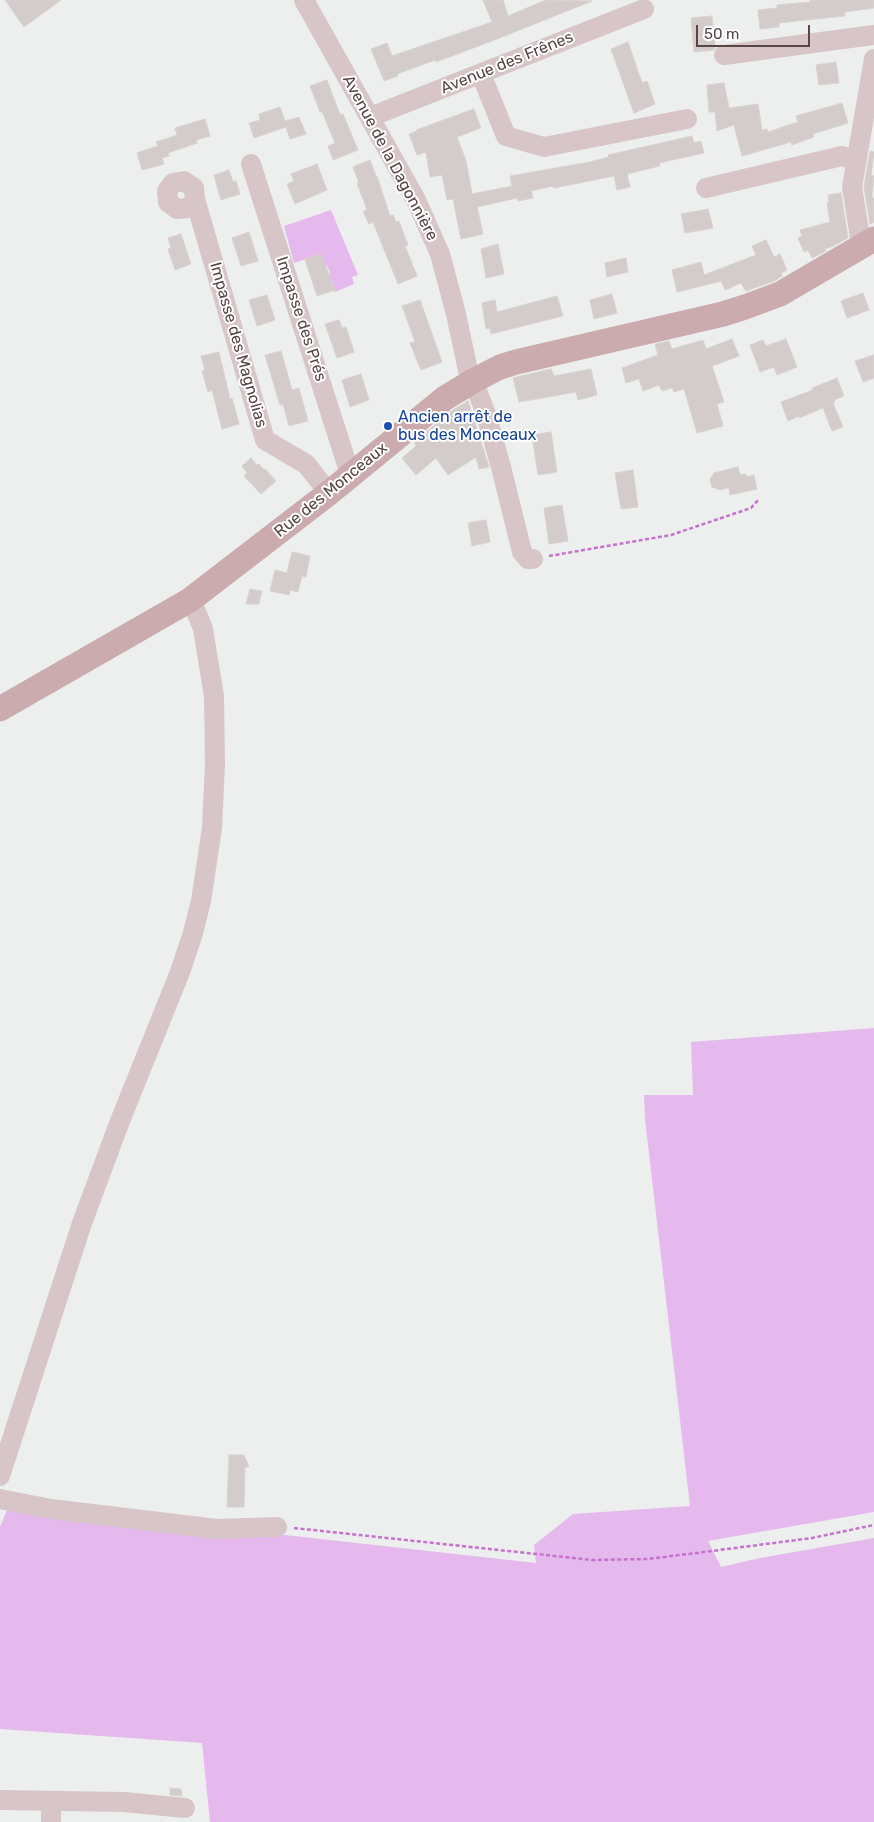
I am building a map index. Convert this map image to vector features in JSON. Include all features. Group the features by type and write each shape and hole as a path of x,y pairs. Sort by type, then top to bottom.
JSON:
{"main road":[{"name":"Rue des Monceaux","path":"0,709 190,600 329,493 445,398 473,381 500,367 516,362 714,317 745,308 780,294 869,241"}],"street":[{"name":"Avenue de la Dagonnière","path":"304,0 416,200 440,254 469,374 486,414 522,552 528,559 533,559"},
{"name":"Avenue des Frênes","path":"370,117 644,9"},
{"path":"724,55 874,35"},
{"path":"869,241 860,237 852,187 855,160 874,59"},
{"path":"480,74 506,136 544,148 687,119"},
{"path":"706,188 842,156 855,160"},
{"name":"Impasse des Prés","path":"252,164 350,474"},
{"name":"Impasse des Magnolias","path":"196,198 265,440 306,464 329,493"},
{"path":"0,1476 82,1223 120,1120 180,972 201,902 208,866 213,809 215,764 214,696 203,629 190,600"},
{"path":"0,1499 43,1508 218,1529 277,1527"},
{"path":"0,1800 124,1802 185,1808"},
{"path":"50,1822 51,1801"}],"path":[{"path":"533,559 671,535 751,508 759,499"},
{"path":"277,1527 592,1560 648,1559 704,1552 812,1538 874,1524"}],"shaded area":[{"path":"331,210 358,275 352,277 354,284 335,292 328,274 330,273 327,266 325,266 321,254 294,263 284,226"},
{"path":"874,1028 874,1512 708,1541 721,1567 760,1558 874,1538 874,1822 210,1822 202,1743 0,1729 0,1527 7,1510 267,1533 536,1563 534,1545 573,1514 690,1506 645,1119 644,1095 693,1095 691,1042"}],"building":[{"path":"5,0 61,0 24,27"},
{"path":"483,0 503,0 508,16 546,0 592,1 436,62 435,60 397,74 398,76 384,81 371,49 387,43 392,56 492,22"},
{"path":"810,0 874,0 874,8 844,12 845,16 779,23 779,27 760,29 758,10 777,8 777,5 810,2"},
{"path":"712,16 714,50 694,52 691,18"},
{"path":"628,42 642,83 647,81 655,104 634,113 611,49"},
{"path":"836,62 839,83 819,85 816,65"},
{"path":"327,80 340,115 343,114 358,150 333,160 328,146 335,143 310,86"},
{"path":"724,83 729,108 758,104 762,130 767,129 768,132 798,122 796,116 842,103 848,123 813,134 814,137 792,145 791,142 742,156 734,125 717,131 715,112 709,112 707,85"},
{"path":"280,107 285,121 299,117 306,134 290,139 286,127 254,138 249,123 260,120 259,114"},
{"path":"474,109 481,128 457,137 466,161 472,194 512,186 510,176 590,162 609,157 608,155 692,136 694,143 701,141 704,153 659,163 660,166 627,174 630,187 617,190 614,176 554,188 553,186 531,191 533,198 518,201 517,198 477,207 483,234 461,239 453,199 447,200 442,175 430,177 426,152 417,155 409,134"},
{"path":"205,119 210,136 196,140 197,143 168,153 169,156 162,158 164,164 142,170 137,153 158,146 156,142 177,135 175,128"},
{"path":"870,151 874,152 871,175 874,176 872,195 874,201 874,222 870,224 864,187"},
{"path":"370,160 390,216 393,215 396,222 399,221 408,245 405,246 417,276 398,284 373,222 369,224 363,211 367,210 353,167"},
{"path":"317,164 327,190 295,204 287,184 294,181 291,174"},
{"path":"229,170 233,182 236,181 240,194 221,200 214,175"},
{"path":"841,193 848,238 825,249 826,251 812,258 808,250 804,252 798,238 802,236 800,230 830,222 827,203 829,203 828,195"},
{"path":"708,209 713,228 685,233 681,214"},
{"path":"249,232 258,261 241,266 232,238"},
{"path":"181,234 191,264 175,270 168,249 171,248 168,238"},
{"path":"766,240 774,257 780,254 787,270 781,273 782,276 774,281 746,291 741,283 725,290 721,281 677,292 672,270 701,262 704,275 756,255 752,246"},
{"path":"498,244 504,274 486,278 481,249"},
{"path":"321,254 335,290 317,296 305,259"},
{"path":"626,258 628,272 607,277 605,263"},
{"path":"863,293 869,310 847,318 841,301"},
{"path":"612,294 617,313 594,319 590,300"},
{"path":"267,295 275,320 257,326 249,300"},
{"path":"557,296 563,316 491,334 490,328 486,329 482,303 495,300 497,312"},
{"path":"420,300 442,362 421,370 410,343 415,342 402,306"},
{"path":"339,320 342,328 346,327 354,352 337,358 325,324"},
{"path":"732,339 739,356 712,366 724,402 717,404 723,426 697,433 684,389 674,392 672,388 662,391 659,385 643,391 639,379 626,383 622,368 658,355 655,344 669,341 672,349 703,340 706,349"},
{"path":"786,339 797,367 777,375 774,367 760,372 750,345 763,340 766,346"},
{"path":"281,351 292,390 299,388 308,421 289,426 283,404 280,405 265,355"},
{"path":"219,352 230,399 232,398 239,424 222,429 212,390 208,392 202,371 205,370 201,356"},
{"path":"874,355 874,378 863,382 855,361"},
{"path":"551,369 554,376 591,369 597,395 578,400 576,392 519,402 513,378"},
{"path":"361,374 369,400 350,407 342,380"},
{"path":"837,378 844,396 834,400 835,402 833,403 843,427 832,431 823,408 788,421 781,402 813,390 812,388"},
{"path":"468,401 489,467 479,469 476,457 448,475 436,458 416,475 402,458 416,446 414,442 453,410"},
{"path":"551,432 557,472 538,475 532,435"},
{"path":"251,458 276,481 261,494 244,476 247,473 242,466"},
{"path":"738,467 740,475 746,474 747,477 754,475 757,489 730,495 729,488 720,490 712,487 710,479 714,473"},
{"path":"633,470 638,507 621,509 615,473"},
{"path":"562,505 568,541 549,544 544,508"},
{"path":"486,520 490,542 472,546 468,523"},
{"path":"292,552 310,556 306,577 302,576 298,592 290,590 289,595 270,591 275,570 287,573"},
{"path":"250,589 262,591 259,604 246,604"},
{"path":"229,1455 244,1455 249,1467 245,1467 244,1507 227,1507"},
{"path":"170,1788 181,1789 182,1796 170,1795"}],"place":[{"name":"Ancien arrêt de bus des Monceaux","path":"388,426"}]}
